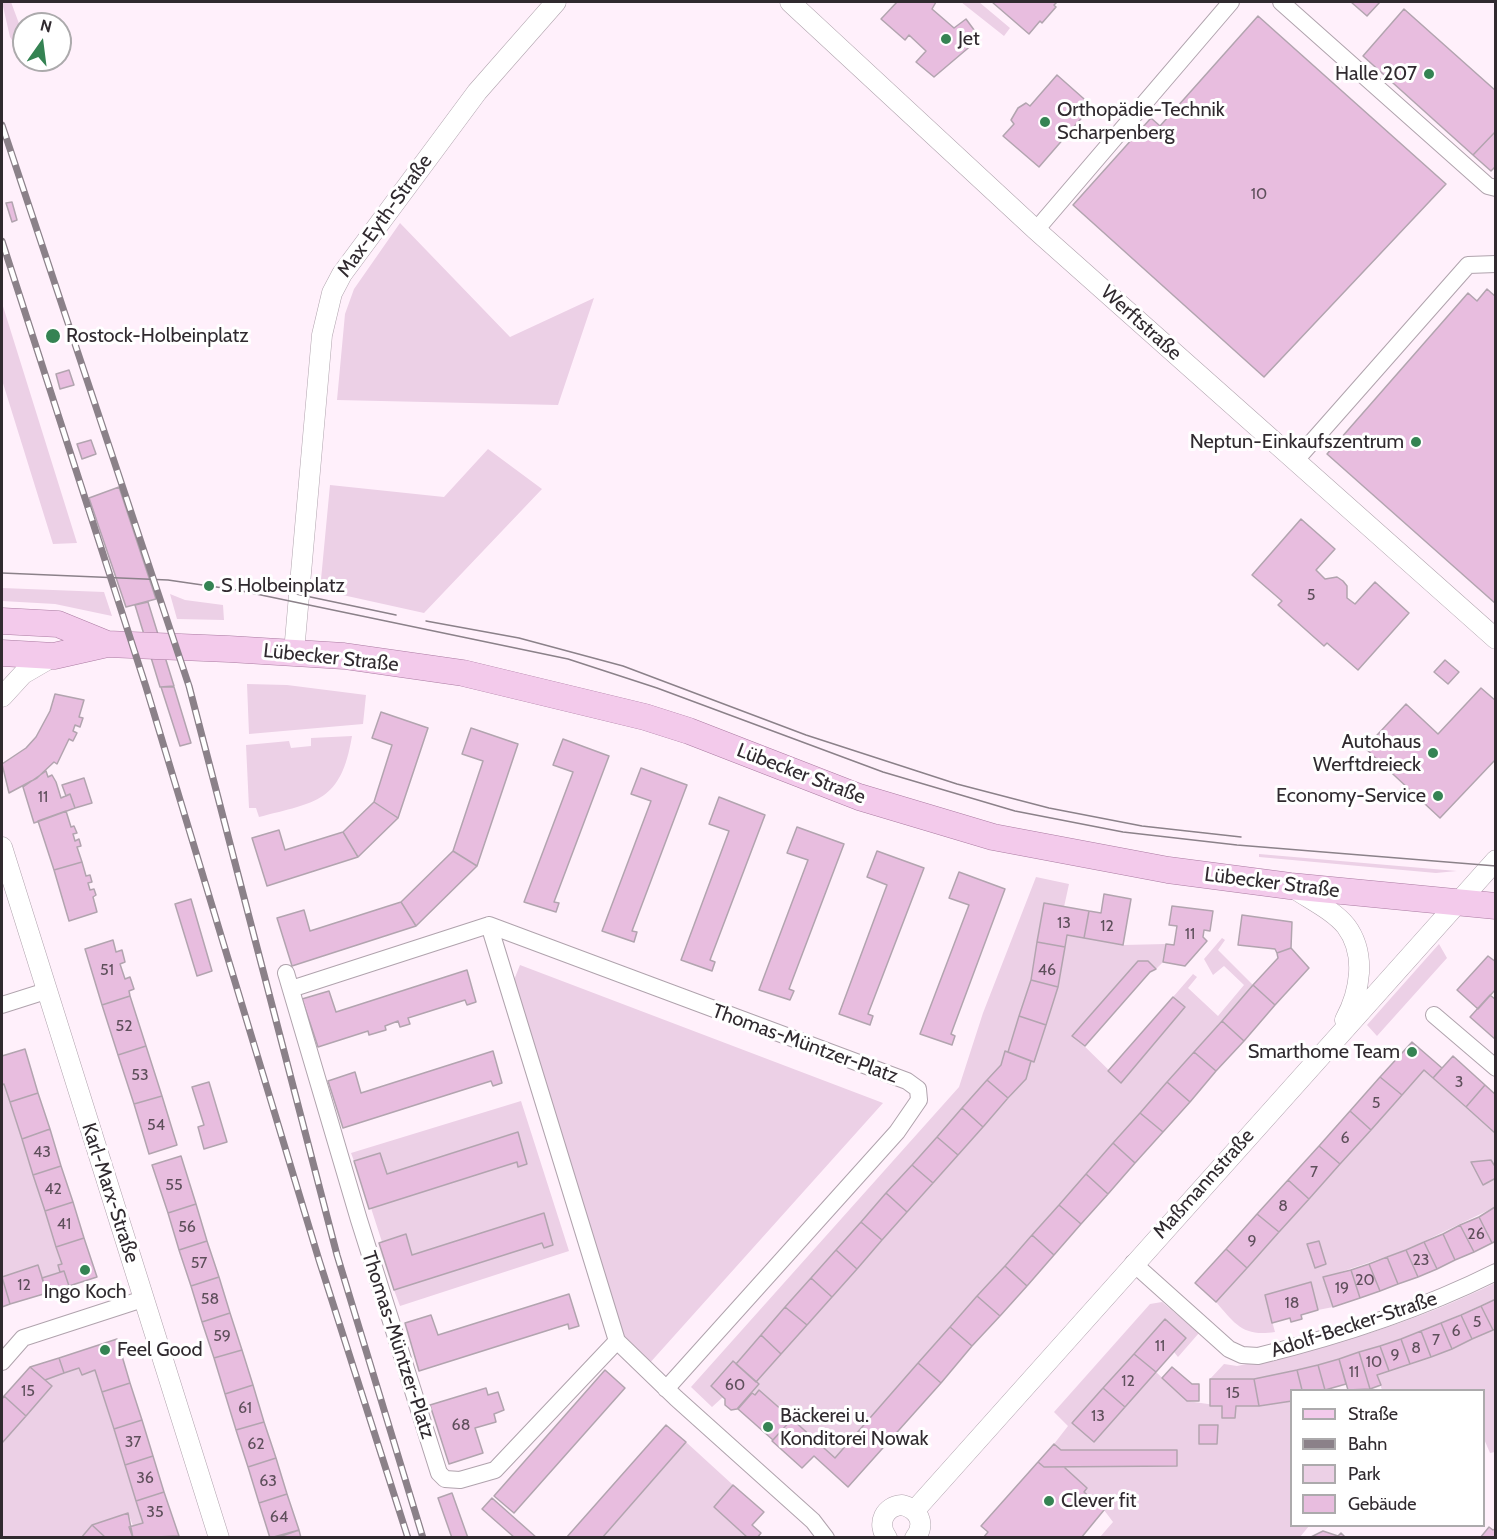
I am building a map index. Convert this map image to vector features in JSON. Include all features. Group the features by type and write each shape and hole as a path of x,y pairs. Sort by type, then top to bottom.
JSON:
{"main road":[{"name":"Lübecker Straße","path":"2,621 58,624 107,644"},
{"name":"Lübecker Straße","path":"2,653 54,656 107,644 294,652 344,656 463,673 603,706 689,731 859,797 993,837 1108,861 1290,886 1496,906"}],"street":[{"name":"Max-Eyth-Straße","path":"294,652 322,335 332,293 342,274 456,120 556,2"},
{"name":"Werftstraße","path":"790,2 1036,230 1496,639"},
{"path":"1036,230 1231,2"},
{"path":"1281,2 1488,186 1496,188"},
{"path":"1296,460 1468,265 1496,264"},
{"path":"2,697 22,674 54,656"},
{"name":"Karl-Marx-Straße","path":"2,847 219,1538"},
{"name":"Maßmannstraße","path":"915,1510 1133,1263 1496,860"},
{"path":"1290,886 1334,915 1346,926 1355,945 1359,964 1358,984 1350,1010 1336,1036"},
{"path":"489,925 617,1341 666,1389 813,1521 826,1537"},
{"name":"Thomas-Müntzer-Platz","path":"617,1341 495,1470 460,1480 445,1479 439,1473 359,1220 288,981 489,925 896,1077 918,1089 919,1100 897,1132 666,1389"},
{"path":"2,1005 46,991"},
{"path":"1434,1014 1496,1068"},
{"name":"Adolf-Becker-Straße","path":"1133,1263 1229,1349 1242,1355 1258,1356 1374,1322 1465,1287 1496,1272"},
{"path":"2,1362 23,1338 143,1299"},
{"path":"887,1538 882,1520 889,1508 902,1504 915,1510 921,1526 915,1538"}],"green space":[{"path":"2,2 11,2 15,12 12,12 12,40"},
{"path":"961,2 979,2 1010,28 1004,36"},
{"path":"400,223 510,337 594,298 558,405 337,400 345,314 354,289"},
{"path":"2,303 77,543 53,544 2,380"},
{"path":"488,449 542,489 424,613 320,590 330,485 444,497"},
{"path":"2,588 104,592 112,616 55,604 2,601"},
{"path":"170,594 185,600 223,605 224,620 177,619"},
{"path":"247,684 287,685 366,695 363,724 249,734"},
{"path":"352,736 341,774 333,787 323,796 296,807 259,817 256,808 249,808 246,745 289,741 291,748 311,746 311,738"},
{"path":"1259,854 1457,871 1436,873 1259,857"},
{"path":"1036,877 1069,884 1064,907 1044,903 1031,980 1008,1052 1005,1051 1001,1065 736,1364 732,1361 711,1385 723,1397 712,1407 691,1387 959,1087 983,1013"},
{"path":"1067,935 1123,945 1166,944 1163,962 1156,969 1148,961 1138,961 1073,1035 1121,1082 1185,1007 1173,997 1193,974 1197,977 1188,988 1218,1016 1244,985 1224,966 1213,975 1204,959 1222,938 1225,940 1218,950 1253,985 835,1458 759,1390 755,1395 752,1393 759,1385 756,1382 1026,1079 1058,987"},
{"path":"1439,944 1447,958 1377,1036 1367,1025"},
{"path":"520,965 883,1103 648,1365 626,1345 512,985"},
{"path":"1424,1070 1495,1134 1495,1207 1406,1250 1323,1278 1333,1307 1318,1310 1310,1282 1265,1295 1275,1332 1255,1333 1241,1327 1216,1302"},
{"path":"4,1084 62,1264 58,1265 60,1272 42,1278 38,1265 2,1277 2,1085"},
{"path":"521,1101 569,1251 400,1306 394,1290 542,1243 544,1248 553,1245 544,1213 412,1255 406,1234 382,1242 371,1208 516,1162 519,1167 527,1164 517,1132 387,1174 380,1153 354,1161 351,1153"},
{"path":"1495,1283 1495,1299 1378,1347 1287,1374 1250,1380 1210,1379 1224,1364 1237,1366 1272,1359 1369,1333 1432,1311"},
{"path":"1162,1302 1199,1333 1178,1357 1174,1352 1186,1338 1165,1319 1073,1423 1094,1442 1156,1372 1187,1401 1222,1406 1222,1418 1235,1418 1236,1406 1290,1401 1290,1527 1308,1527 1300,1537 1100,1537 1113,1522 1104,1510 1084,1492 1087,1488 1064,1467 1177,1465 1177,1450 1061,1450 1054,1444 1068,1426 1054,1412 1150,1304"},
{"path":"1495,1329 1495,1452 1490,1453 1485,1441 1485,1389 1382,1389 1377,1375 1431,1357"},
{"path":"79,1368 82,1375 95,1370 143,1523 133,1526 128,1513 94,1524 81,1537 2,1538 2,1443 52,1387 45,1380 47,1377"},
{"path":"686,1442 733,1485 714,1507 748,1537 602,1538"}],"building":[{"name":"Jet","path":"897,2 936,2 932,9 954,28 966,19 980,38 934,77 916,62 926,51 909,35 905,40 881,19"},
{"path":"992,2 1057,2 1054,5 1056,7 1042,23 1040,21 1029,34"},
{"path":"1351,2 1380,2 1367,16"},
{"name":"Halle 207","path":"1404,9 1496,91 1496,131 1473,155 1363,56"},
{"path":"1258,16 1446,184 1264,377 1073,205 1151,118 1160,126"},
{"name":"Orthopädie-Technik Scharpenberg","path":"1057,75 1092,106 1039,167 1003,136 1014,124 1011,120 1018,108 1026,103 1030,106"},
{"path":"1496,131 1496,166 1491,171 1473,155"},
{"path":"12,202 17,220 12,222 6,203"},
{"name":"Neptun-Einkaufszentrum","path":"1487,289 1496,297 1496,604 1327,454 1468,293 1477,301"},
{"path":"69,370 74,385 60,389 56,374"},
{"path":"91,440 96,454 82,459 77,444"},
{"path":"119,487 156,599 126,607 89,498"},
{"path":"1301,519 1335,549 1316,570 1325,579 1337,577 1343,581 1347,586 1347,598 1355,604 1375,582 1409,613 1358,670 1327,643 1324,646 1278,605 1282,601 1252,575"},
{"path":"148,602 174,686 160,687 135,605"},
{"path":"1445,660 1459,672 1448,684 1434,672"},
{"path":"161,687 174,687 191,743 180,746"},
{"name":"Autohaus Werftdreieck","path":"1481,688 1496,701 1496,759 1440,818 1365,748 1406,704 1438,734"},
{"path":"55,694 84,700 79,717 83,718 80,727 75,725 73,731 77,733 73,741 69,739 57,764 54,762 37,778 9,793 2,764 26,748 36,737 50,711"},
{"path":"381,712 428,728 398,818 374,802 392,745 372,738"},
{"path":"471,728 518,744 477,866 453,851 483,761 462,754"},
{"path":"563,739 609,756 554,902 559,903 556,912 524,902 573,772 553,765"},
{"path":"641,768 687,785 632,931 637,932 634,942 602,931 651,801 631,794"},
{"path":"46,771 48,777 52,775 56,782 61,798 70,794 75,808 34,823 23,787"},
{"path":"84,778 92,803 75,808 70,794 66,796 62,785"},
{"path":"719,797 765,815 710,960 715,962 712,971 681,960 729,831 709,824"},
{"path":"374,802 398,818 358,857 343,832"},
{"path":"66,811 71,827 74,826 77,833 73,834 75,841 79,839 81,846 77,847 82,862 54,870 38,821"},
{"path":"797,827 844,844 789,989 794,991 790,1000 759,990 808,860 787,853"},
{"path":"279,830 285,850 343,832 358,857 267,886 252,838"},
{"path":"453,851 477,866 416,926 401,902"},
{"path":"877,851 924,868 868,1014 873,1016 870,1025 839,1014 887,885 867,877"},
{"path":"82,862 86,876 90,875 92,882 88,883 90,890 94,889 96,895 93,897 97,912 69,921 54,870"},
{"path":"959,872 1005,889 951,1034 955,1036 952,1045 920,1034 969,905 949,898"},
{"path":"1104,894 1131,899 1123,945 1084,938 1089,911 1101,913"},
{"path":"191,899 212,971 197,976 175,904"},
{"path":"401,902 416,926 292,966 277,918 304,910 310,931"},
{"path":"1044,903 1089,911 1084,938 1067,935 1065,947 1037,942"},
{"path":"1172,906 1213,911 1210,931 1204,930 1203,937 1207,941 1185,966 1163,962 1166,944 1174,945 1177,926 1169,925"},
{"path":"1242,915 1292,922 1291,948 1277,953 1275,949 1238,945"},
{"path":"113,940 116,952 122,950 125,962 120,964 125,979 130,977 134,989 129,991 130,996 102,1005 85,949"},
{"path":"1037,942 1065,947 1058,987 1031,980"},
{"path":"1291,948 1309,968 1275,1005 1253,985 1278,958 1277,953"},
{"path":"1488,956 1496,962 1496,989 1478,1009 1457,990"},
{"path":"1138,961 1148,961 1156,969 1150,972 1085,1046 1072,1036"},
{"path":"467,970 476,1002 467,1005 465,1000 408,1018 410,1024 400,1027 398,1021 385,1026 386,1030 369,1035 368,1031 318,1047 302,999 329,991 336,1012"},
{"path":"1031,980 1058,987 1046,1025 1019,1016"},
{"path":"1253,985 1275,1005 1244,1041 1222,1021"},
{"path":"1490,995 1496,1000 1496,1040 1470,1017"},
{"path":"130,996 146,1046 118,1055 102,1005"},
{"path":"1173,997 1185,1007 1121,1083 1108,1071"},
{"path":"1019,1016 1046,1025 1034,1062 1008,1052"},
{"path":"1222,1021 1244,1041 1216,1071 1194,1052"},
{"path":"1412,1042 1442,1068 1433,1078 1424,1070 1402,1095 1380,1077"},
{"path":"146,1046 162,1096 134,1104 118,1055"},
{"path":"25,1049 38,1093 10,1102 4,1084 2,1085 2,1056"},
{"path":"493,1051 502,1083 493,1086 491,1081 343,1128 328,1081 355,1072 361,1093"},
{"path":"1005,1051 1031,1061 1026,1079 1008,1098 987,1080 1001,1065"},
{"path":"1194,1052 1216,1071 1190,1102 1167,1082"},
{"path":"1453,1056 1485,1085 1466,1107 1433,1078"},
{"path":"1380,1077 1402,1095 1371,1130 1350,1111"},
{"path":"987,1080 1008,1098 983,1127 962,1108"},
{"path":"209,1082 227,1142 204,1149 198,1127 204,1125 192,1087"},
{"path":"1167,1082 1190,1102 1163,1132 1140,1113"},
{"path":"1485,1085 1496,1095 1496,1134 1466,1107"},
{"path":"38,1093 50,1129 22,1139 10,1102"},
{"path":"162,1096 177,1145 149,1154 134,1104"},
{"path":"962,1108 983,1127 958,1155 937,1137"},
{"path":"1350,1111 1371,1130 1340,1164 1319,1146"},
{"path":"1140,1113 1163,1132 1135,1163 1113,1143"},
{"path":"50,1129 61,1166 33,1175 22,1139"},
{"path":"518,1132 527,1164 518,1167 517,1162 369,1209 354,1161 380,1153 387,1174"},
{"path":"937,1137 958,1155 933,1183 912,1165"},
{"path":"1113,1143 1135,1163 1108,1194 1086,1174"},
{"path":"1319,1146 1340,1164 1309,1199 1288,1180"},
{"path":"181,1156 196,1204 168,1213 152,1165"},
{"path":"1491,1160 1496,1168 1496,1178 1483,1185 1471,1162"},
{"path":"912,1165 933,1183 907,1212 886,1193"},
{"path":"61,1166 73,1202 45,1211 33,1175"},
{"path":"1086,1174 1108,1194 1081,1224 1059,1205"},
{"path":"1288,1180 1309,1199 1279,1232 1257,1214"},
{"path":"886,1193 907,1212 882,1240 861,1222"},
{"path":"73,1202 84,1238 56,1247 45,1211"},
{"path":"196,1204 207,1241 179,1250 168,1213"},
{"path":"1059,1205 1081,1224 1054,1255 1032,1235"},
{"path":"1495,1207 1496,1241 1492,1243 1479,1217"},
{"path":"544,1213 553,1245 544,1248 542,1243 394,1290 379,1243 406,1234 412,1255"},
{"path":"1257,1214 1279,1232 1247,1268 1226,1249"},
{"path":"1479,1217 1492,1243 1474,1252 1460,1225"},
{"path":"861,1222 882,1240 857,1269 836,1250"},
{"path":"1460,1225 1474,1252 1455,1260 1443,1234"},
{"path":"1443,1234 1455,1260 1437,1269 1424,1242"},
{"path":"1032,1235 1054,1255 1027,1286 1005,1266"},
{"path":"84,1238 97,1277 69,1286 64,1271 60,1272 58,1265 62,1264 56,1247"},
{"path":"207,1241 219,1277 191,1286 179,1250"},
{"path":"1319,1241 1326,1264 1315,1268 1307,1244"},
{"path":"1424,1242 1437,1269 1418,1277 1406,1250"},
{"path":"1226,1249 1247,1268 1216,1302 1195,1283"},
{"path":"836,1250 857,1269 832,1297 811,1278"},
{"path":"1406,1250 1418,1277 1398,1284 1387,1257"},
{"path":"1387,1257 1398,1284 1380,1291 1369,1264"},
{"path":"1369,1264 1380,1291 1360,1298 1351,1270"},
{"path":"38,1265 47,1293 10,1304 2,1277"},
{"path":"1005,1266 1027,1286 1000,1316 977,1296"},
{"path":"1351,1270 1360,1298 1333,1307 1323,1277"},
{"path":"64,1271 69,1286 47,1293 42,1278"},
{"path":"2,1277 10,1304 2,1307"},
{"path":"219,1277 230,1313 202,1322 191,1286"},
{"path":"811,1278 832,1297 807,1325 785,1307"},
{"path":"1311,1282 1318,1310 1301,1315 1302,1319 1291,1322 1290,1318 1272,1323 1265,1295"},
{"path":"569,1294 579,1326 569,1329 568,1324 419,1371 405,1323 431,1315 438,1335"},
{"path":"977,1296 1000,1316 972,1346 950,1327"},
{"path":"1496,1299 1496,1329 1493,1330 1481,1306"},
{"path":"1481,1306 1493,1330 1472,1339 1461,1315"},
{"path":"785,1307 807,1325 781,1354 761,1335"},
{"path":"230,1313 242,1350 214,1358 202,1322"},
{"path":"1461,1315 1472,1339 1452,1349 1441,1323"},
{"path":"1165,1319 1186,1338 1156,1372 1134,1354"},
{"path":"1441,1323 1452,1349 1431,1357 1421,1331"},
{"path":"950,1327 972,1346 941,1383 918,1363"},
{"path":"1421,1331 1431,1357 1410,1364 1401,1339"},
{"path":"761,1335 781,1354 756,1382 736,1364"},
{"path":"117,1339 130,1383 102,1392 95,1370 82,1375 79,1368 64,1373 59,1358"},
{"path":"1401,1339 1410,1364 1389,1371 1380,1346"},
{"path":"1380,1346 1389,1371 1377,1375 1381,1385 1370,1389 1359,1352"},
{"path":"242,1350 253,1385 225,1394 214,1358"},
{"path":"1359,1352 1370,1389 1348,1389 1339,1359"},
{"path":"1134,1354 1156,1372 1125,1407 1103,1388"},
{"path":"59,1358 64,1373 45,1380 30,1367"},
{"path":"1339,1359 1346,1384 1325,1389 1318,1365"},
{"path":"733,1361 759,1384 737,1409 731,1410 725,1405 725,1399 711,1386"},
{"path":"918,1363 941,1383 848,1487 814,1456 802,1468 772,1441 792,1419 835,1458"},
{"path":"1318,1365 1325,1389 1302,1389 1297,1370"},
{"path":"30,1367 52,1386 26,1416 4,1396"},
{"path":"1172,1367 1192,1384 1199,1384 1199,1401 1187,1401 1162,1378"},
{"path":"605,1370 625,1388 514,1513 494,1496"},
{"path":"1297,1370 1302,1389 1290,1389 1290,1401 1259,1406 1254,1379"},
{"path":"1210,1379 1254,1379 1259,1406 1236,1406 1235,1418 1222,1418 1222,1406 1210,1406"},
{"path":"130,1383 142,1420 114,1429 102,1392"},
{"path":"253,1385 264,1422 236,1430 225,1394"},
{"path":"486,1388 488,1395 498,1392 504,1410 494,1414 496,1422 475,1428 483,1453 449,1464 430,1405"},
{"path":"1103,1388 1125,1407 1094,1442 1072,1423"},
{"path":"759,1390 792,1419 773,1440 738,1409 752,1393 755,1395"},
{"path":"4,1396 26,1416 2,1443 2,1399"},
{"path":"142,1420 153,1456 125,1465 114,1429"},
{"path":"264,1422 276,1458 248,1467 236,1430"},
{"path":"666,1425 686,1442 602,1538 566,1538"},
{"path":"1199,1425 1218,1425 1217,1444 1199,1444"},
{"path":"1054,1444 1061,1450 1177,1450 1177,1466 1044,1467 1038,1462"},
{"path":"153,1456 164,1492 136,1501 125,1465"},
{"path":"276,1458 287,1494 259,1503 248,1467"},
{"name":"Clever fit","path":"1038,1462 1044,1467 1064,1467 1087,1488 1084,1492 1104,1510 1081,1538 983,1538 988,1532 981,1526"},
{"path":"733,1485 764,1512 752,1525 761,1533 757,1538 748,1538 714,1507"},
{"path":"164,1492 179,1536 133,1538 129,1527 143,1523 136,1501"},
{"path":"452,1493 468,1538 452,1538 438,1498"},
{"path":"287,1494 299,1530 270,1538 259,1503"},
{"path":"492,1498 537,1538 515,1538 482,1509"},
{"path":"128,1513 133,1538 106,1538 92,1525"},
{"path":"92,1525 106,1538 81,1538"},
{"path":"1489,1527 1493,1530 1496,1528 1496,1538 1480,1538"},
{"path":"299,1530 301,1538 276,1538"},
{"path":"1323,1531 1338,1536 1341,1533 1346,1538 1309,1538"}],"tram line":[{"path":"2,573 168,580 237,590 568,659 657,688 883,772 1015,811 1123,832 1237,845 1496,866"},
{"path":"244,583 396,615"},
{"path":"426,621 519,638 623,666 806,735 957,784 1049,808 1142,826 1241,837"}],"railway":[{"path":"2,125 189,686 337,1255 423,1538"},
{"path":"2,241 146,687 319,1260 408,1538"}],"place":[{"name":"Jet","path":"946,39"},
{"name":"Halle 207","path":"1429,74"},
{"name":"Orthopädie-Technik Scharpenberg","path":"1045,122"},
{"name":"Rostock-Holbeinplatz","path":"53,336"},
{"name":"Neptun-Einkaufszentrum","path":"1416,442"},
{"name":"S Holbeinplatz","path":"209,586"},
{"name":"Autohaus Werftdreieck","path":"1433,753"},
{"name":"Economy-Service","path":"1438,796"},
{"name":"Smarthome Team","path":"1412,1052"},
{"name":"Ingo Koch","path":"85,1270"},
{"name":"Feel Good","path":"105,1350"},
{"name":"Bäckerei u. Konditorei Nowak","path":"768,1427"},
{"name":"Clever fit","path":"1049,1501"}]}
